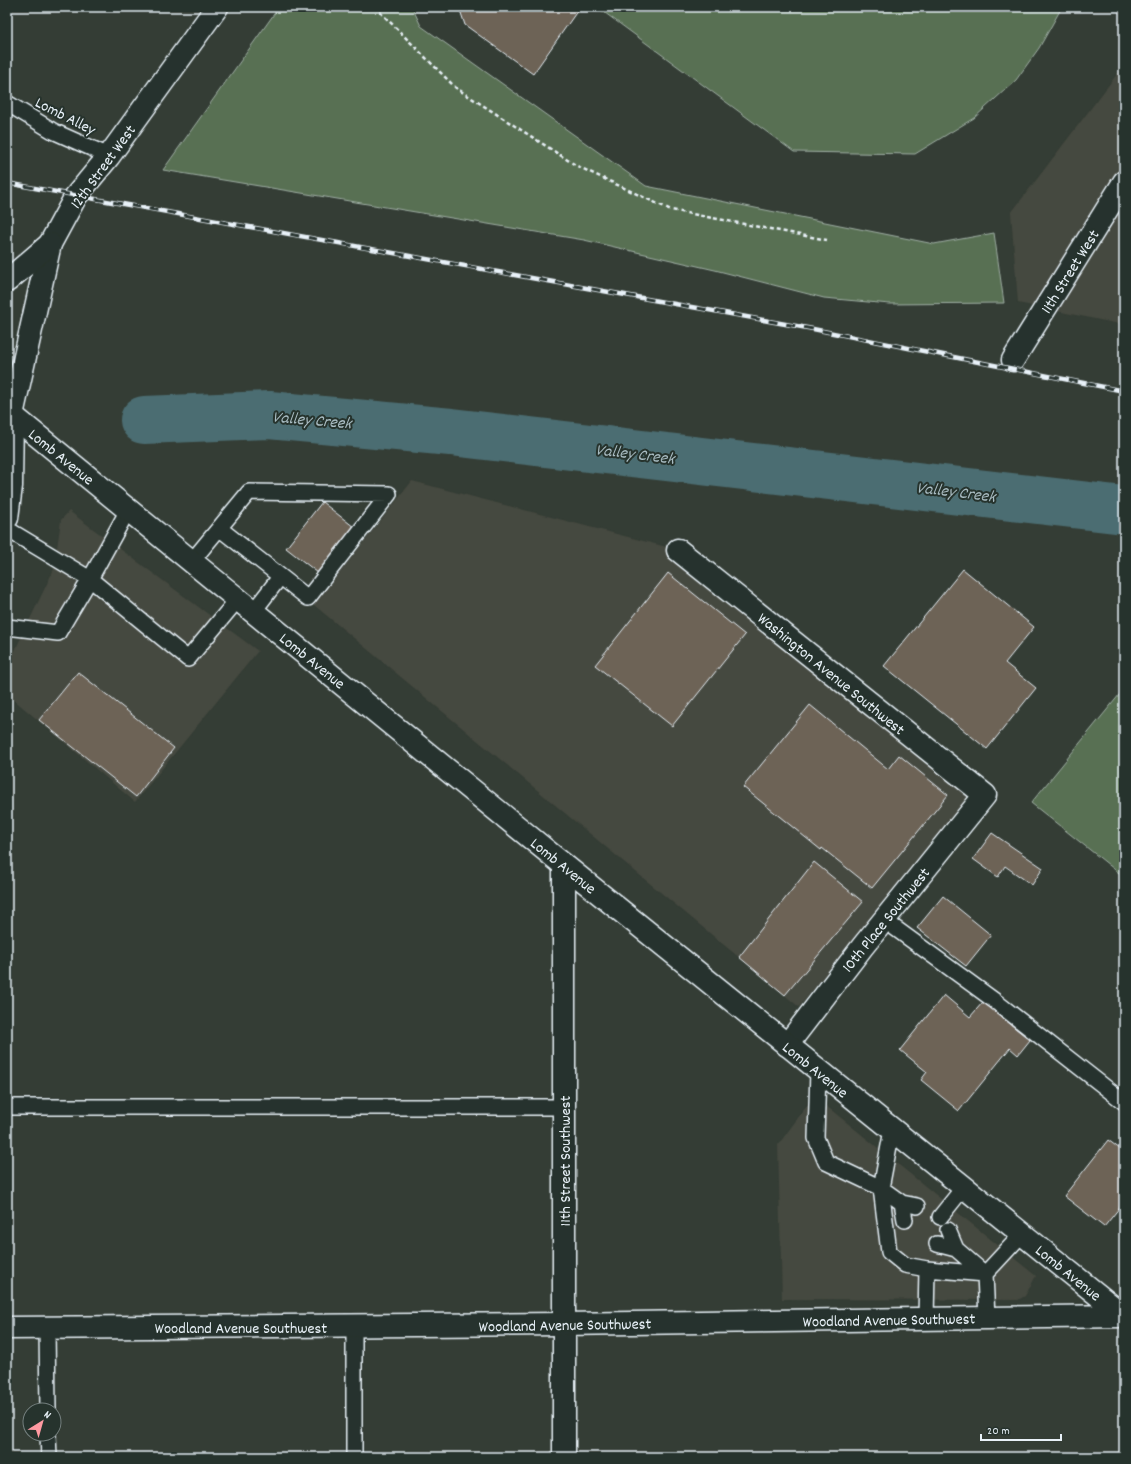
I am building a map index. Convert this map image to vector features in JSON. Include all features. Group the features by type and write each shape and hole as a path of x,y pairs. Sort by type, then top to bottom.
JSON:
{"street":[{"name":"12th Street West","path":"7,518 11,486 10,413 50,244 76,196 109,156 217,7"},
{"name":"11th Street West","path":"1013,360 1124,182"},
{"path":"7,281 50,244"},
{"name":"Lomb Avenue","path":"10,413 564,865 1124,1316"},
{"name":"Washington Avenue Southwest","path":"678,550 985,795"},
{"name":"10th Place Southwest","path":"787,1045 884,920 985,795"},
{"name":"11th Street Southwest","path":"564,865 564,1457"},
{"name":"Woodland Avenue Southwest","path":"7,1328 563,1324 1124,1316"}],"lane":[{"name":"Lomb Alley","path":"7,104 53,131 109,156"},
{"path":"192,561 219,528 249,492 389,494 308,598 219,528"},
{"path":"7,627 58,633 128,510"},
{"path":"7,530 90,579 188,658 280,577"},
{"path":"884,920 995,1002 1124,1102"},
{"path":"818,1070 816,1138 826,1162 881,1188 910,1205 905,1220"},
{"path":"7,1107 564,1107"},
{"path":"892,1130 881,1188 889,1252 905,1265 927,1269 986,1274"},
{"path":"940,1217 964,1187"},
{"path":"948,1230 956,1249"},
{"path":"987,1318 986,1274 1022,1234"},
{"path":"937,1244 956,1249 986,1274"},
{"path":"926,1319 927,1269"},
{"path":"354,1326 354,1457"},
{"path":"47,1328 48,1402"},
{"path":"48,1442 49,1457"}],"path":[{"path":"375,7 456,88 577,166 671,210 827,240"}],"shaded area":[{"path":"1124,65 1124,325 1018,303 1011,213"},
{"path":"412,481 678,550 971,795 799,1007 314,605"},
{"path":"69,511 258,651 135,802 7,694 7,667 54,569 61,520"},
{"path":"814,1096 1036,1276 1025,1296 1018,1300 782,1299 778,1145"}],"green space":[{"path":"279,7 412,7 421,26 646,186 934,244 994,233 1004,303 890,304 824,298 715,270 584,240 163,170"},
{"path":"597,7 1062,7 1039,48 1016,80 974,118 915,154 794,152"},
{"path":"1124,689 1124,877 1031,803"}],"building":[{"path":"459,7 580,7 533,74 465,25"},
{"path":"322,502 354,527 318,573 286,548"},
{"path":"963,569 1034,627 1005,663 1036,688 987,749 884,666"},
{"path":"668,573 745,635 672,726 595,665"},
{"path":"78,672 174,748 136,797 39,720"},
{"path":"810,705 888,769 899,755 948,795 872,888 822,848 821,850 743,787"},
{"path":"992,833 1043,868 1032,885 1005,866 998,877 973,859"},
{"path":"814,862 863,902 785,995 739,957"},
{"path":"943,896 991,935 966,966 917,928"},
{"path":"944,995 970,1017 983,1002 1030,1040 1018,1055 1010,1048 959,1111 921,1080 927,1072 900,1050"},
{"path":"1108,1140 1124,1152 1124,1202 1104,1227 1064,1196"}],"waterway":[{"name":"Valley Creek","path":"144,420 269,415 451,432 1124,510"}],"railway":[{"path":"7,183 813,329 1124,391"}]}
